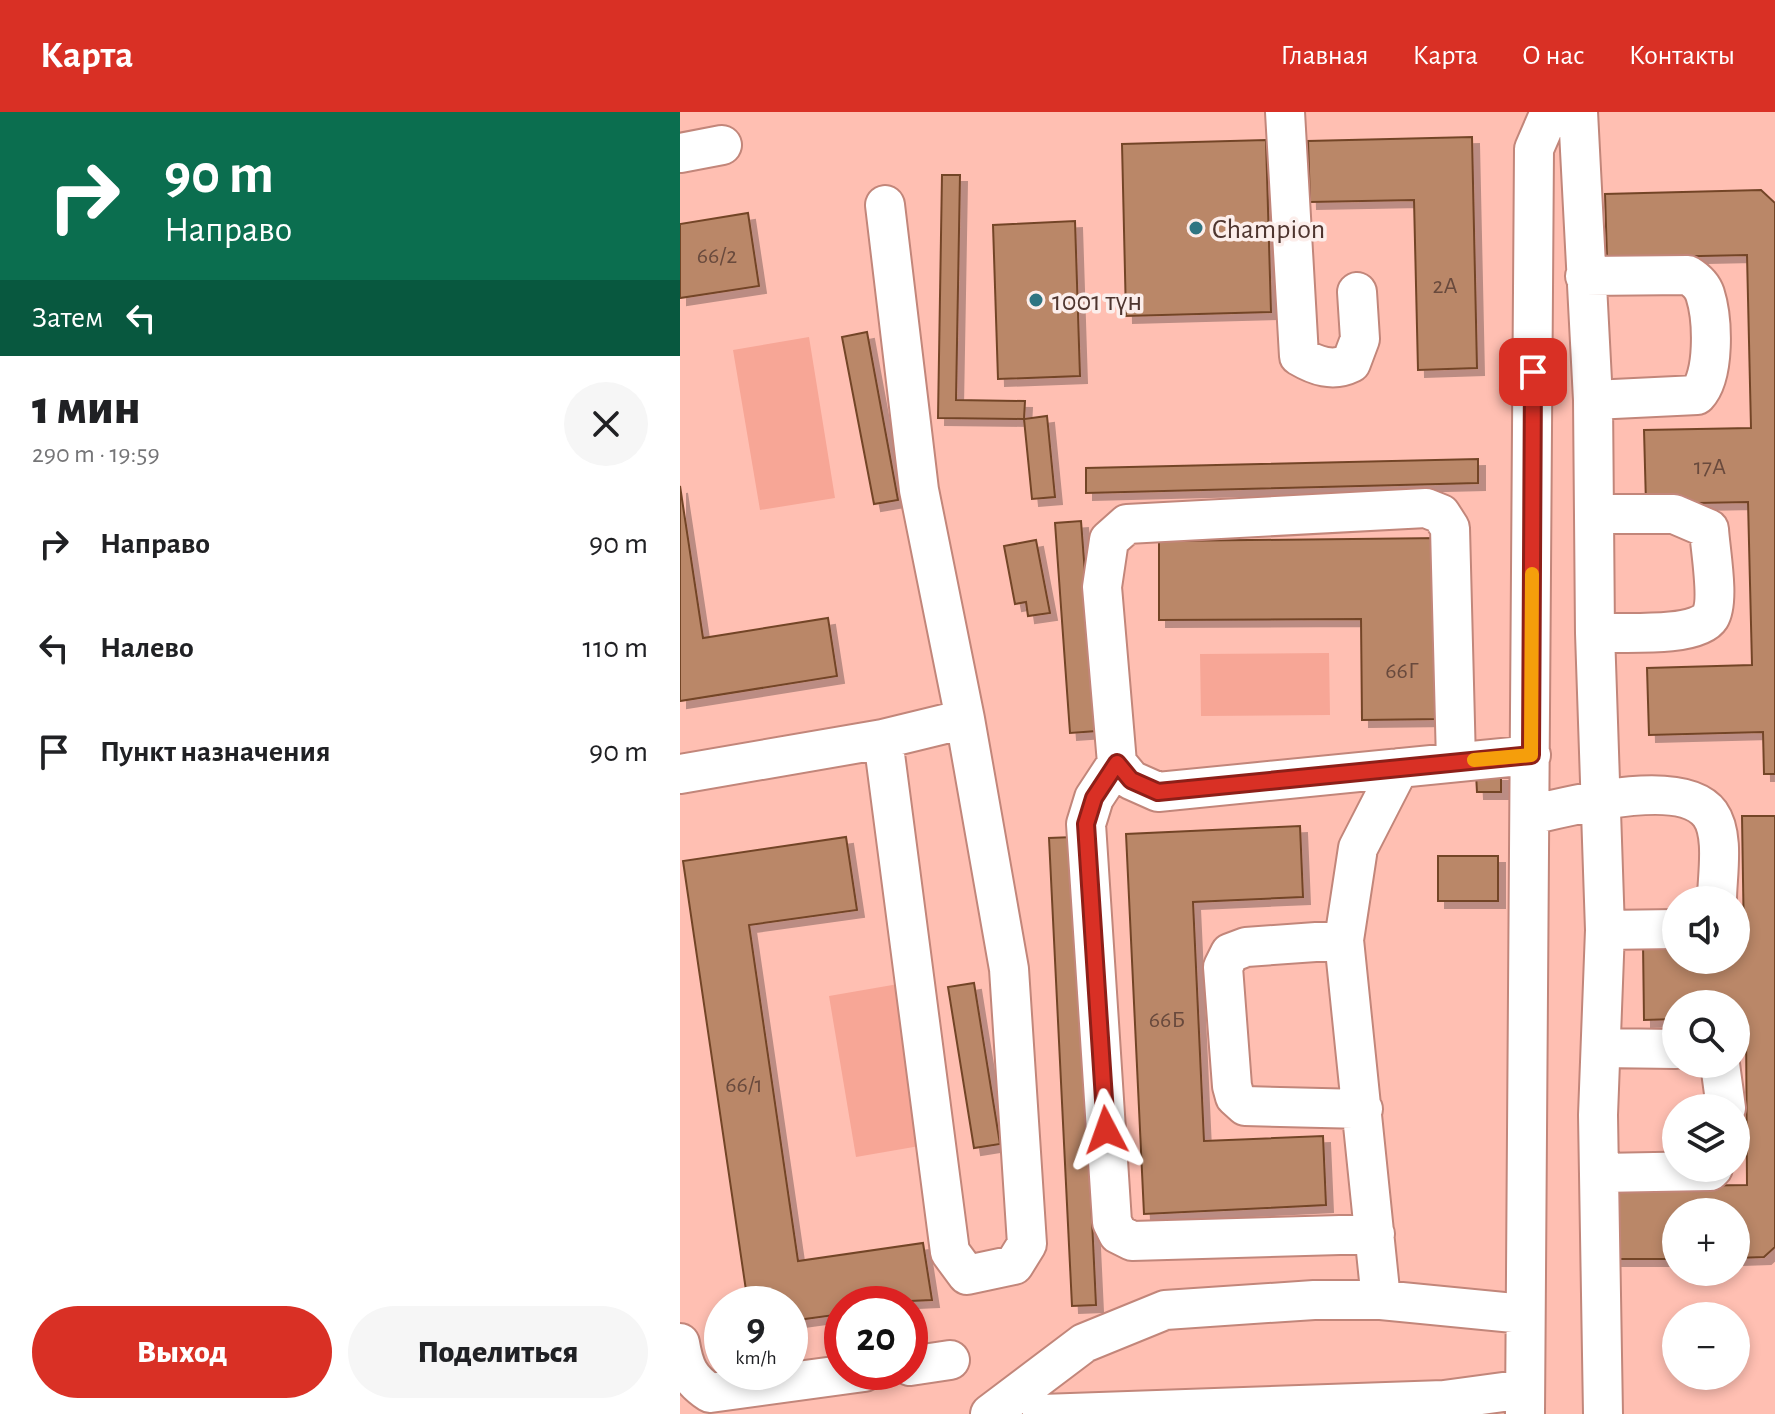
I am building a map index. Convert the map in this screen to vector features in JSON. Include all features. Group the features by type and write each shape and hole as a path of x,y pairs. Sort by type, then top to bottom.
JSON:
{"lane":[{"path":"1285,112 1299,356 1317,366 1341,368 1351,363 1360,339 1357,292"},
{"path":"1042,1414 1444,1407 1525,1402 1534,149 1550,112"},
{"path":"1578,112 1593,400 1595,633 1605,930 1599,1173 1603,1414"},
{"path":"680,153 722,145"},
{"path":"883,739 950,1252 967,1275 1014,1265 1027,1244 1009,969 965,719 919,490 885,205"},
{"path":"1585,276 1688,275 1705,294 1711,345 1706,385 1697,395 1593,400"},
{"path":"1456,762 1450,528 1441,514 1426,508 1127,524 1109,540 1102,587 1117,763 1131,780 1158,792 1531,755"},
{"path":"1594,514 1674,514 1709,529 1714,601 1710,617 1695,630 1595,633"},
{"path":"680,774 883,739 965,719"},
{"path":"1117,763 1094,798 1086,824 1112,1222 1118,1234 1132,1241 1375,1234"},
{"path":"1381,1300 1344,940 1358,848 1399,768"},
{"path":"1531,815 1601,798 1674,797 1698,805 1710,814 1718,834 1717,886"},
{"path":"1605,930 1662,929"},
{"path":"1344,940 1246,947 1230,953 1223,967 1232,1086 1235,1097 1245,1106 1363,1109"},
{"path":"1601,1048 1662,1049"},
{"path":"1599,1173 1662,1172"},
{"path":"990,1414 1084,1343 1165,1310 1314,1300 1381,1300 1524,1314"},
{"path":"681,1360 694,1382 710,1393 824,1377"},
{"path":"928,1363 950,1360"}],"shaded area":[{"path":"809,337 835,498 760,510 733,350"},
{"path":"1329,653 1330,715 1201,716 1200,654"},
{"path":"904,983 931,1144 856,1157 829,996"}],"building":[{"path":"1472,137 1477,368 1418,370 1414,200 1310,202 1308,141"},
{"name":"Champion","path":"1266,140 1271,312 1126,316 1122,144"},
{"path":"942,175 960,175 956,400 1025,401 1024,419 938,418"},
{"path":"1761,190 1775,203 1775,774 1764,774 1763,732 1649,735 1647,668 1752,665 1748,502 1646,504 1644,430 1751,428 1747,255 1607,258 1605,194"},
{"path":"748,213 759,286 680,298 680,224"},
{"name":"1001 түн","path":"1075,221 1080,376 998,379 993,225"},
{"path":"867,332 898,500 874,504 842,337"},
{"path":"1047,416 1055,497 1032,499 1024,419"},
{"path":"1478,459 1478,483 1086,493 1086,468"},
{"path":"680,486 703,638 828,618 837,676 680,701"},
{"path":"1081,521 1097,731 1070,733 1055,523"},
{"path":"1442,538 1443,719 1362,720 1361,619 1159,620 1159,541"},
{"path":"1036,540 1050,613 1028,616 1026,602 1015,604 1004,546"},
{"path":"1476,774 1501,774 1501,792 1477,792"},
{"path":"1742,816 1775,816 1775,1247 1764,1257 1750,1258 1750,1198 1662,1198 1662,1259 1606,1259 1605,1187 1747,1185 1750,1182 1750,1094 1746,1094 1746,1078 1750,1078 1750,990 1662,990 1662,1019 1644,1020 1643,943 1662,942 1662,974 1750,974 1750,886 1743,886"},
{"path":"1300,826 1303,897 1193,902 1204,1141 1323,1136 1326,1205 1144,1214 1126,834"},
{"path":"846,837 857,910 749,925 798,1261 923,1243 932,1300 928,1300 928,1286 824,1286 824,1316 808,1319 808,1286 745,1286 683,861"},
{"path":"1074,837 1096,1305 1072,1306 1049,838"},
{"path":"1438,856 1498,856 1498,901 1438,901"},
{"path":"974,983 1000,1144 974,1148 948,987"}],"slow traffic":[{"path":"1474,760 1531,755 1532,574"}],"place":[{"name":"Champion","path":"1196,228"},
{"name":"1001 түн","path":"1036,300"}],"route":[{"path":"1106,1130 1086,824 1094,798 1117,763 1131,780 1158,792 1531,755 1533,372"}]}
